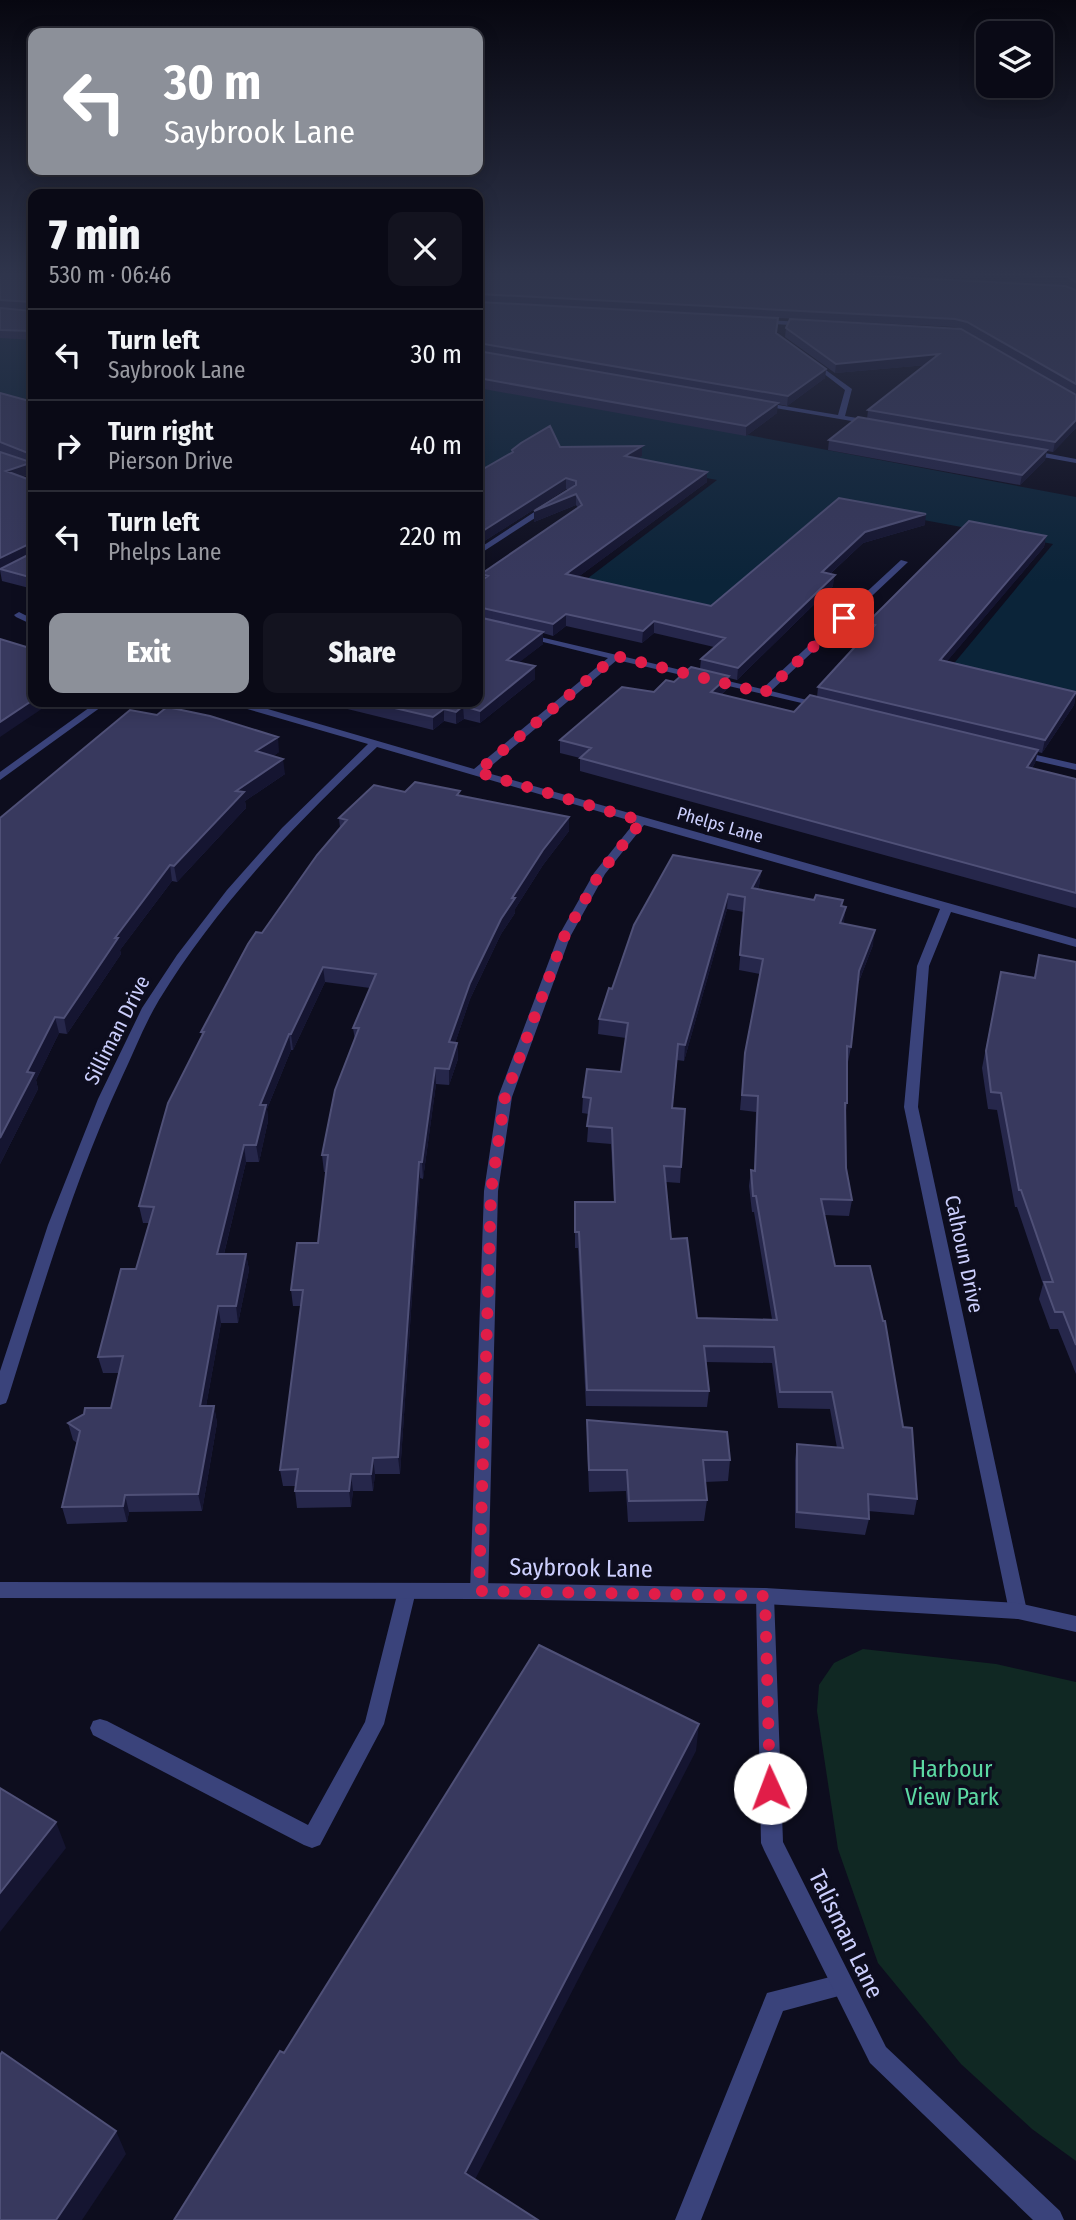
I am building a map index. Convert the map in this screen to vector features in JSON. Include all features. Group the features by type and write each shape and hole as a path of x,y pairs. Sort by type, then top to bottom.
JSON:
{"street":[{"path":"829,375 849,389 841,417"},
{"path":"747,401 880,425"},
{"path":"1024,451 1076,461"},
{"path":"483,550 558,501"},
{"path":"764,693 904,562"},
{"path":"19,615 28,620"},
{"path":"515,632 832,709"},
{"path":"477,772 616,656"},
{"path":"0,777 96,707"},
{"name":"Phelps Lane","path":"251,707 1076,943"},
{"name":"Silliman Drive","path":"0,1398 50,1238 106,1096 156,993 265,852 319,794 374,744"},
{"path":"1008,751 1076,767"},
{"path":"479,1591 491,1191 505,1097 564,937 600,873 642,821"},
{"name":"Calhoun Drive","path":"947,907 923,966 911,1107 1018,1611"},
{"name":"Saybrook Lane","path":"0,1590 479,1591 765,1596 1018,1611 1076,1624"},
{"path":"100,1728 312,1838 374,1724 407,1591"},
{"name":"Talisman Lane","path":"765,1596 772,1843 878,2055 1051,2220"},
{"path":"688,2220 775,2001 842,1985"}],"green space":[{"name":"Harbour View Park","path":"863,1649 996,1664 1076,1682 1076,2161 1032,2129 961,2064 878,1963 838,1849 817,1711 819,1685 834,1663"}],"water":[{"path":"0,375 28,375 28,408 0,399"},
{"path":"483,385 1076,497 1076,696 951,667 1053,544 832,503 705,611 579,585 717,480 529,444 483,472"}],"building":[{"path":"483,375 614,375 778,403 746,426 483,379"},
{"path":"663,375 818,375 788,396"},
{"path":"913,375 1040,375 1076,395 1076,420 1055,442 868,410"},
{"path":"1059,375 1076,375 1076,384"},
{"path":"0,393 28,401 28,453 0,442"},
{"path":"858,417 1047,450 1022,475 829,440"},
{"path":"550,426 560,447 642,446 625,456 707,472 566,574 711,606 839,498 926,514 865,532 822,572 835,575 738,668 701,659 725,638 654,621 643,631 566,614 553,624 483,608 483,580 488,576 483,573 582,505 576,494 534,511 576,485 576,481 566,478 483,531 483,469 513,452 521,443"},
{"path":"0,452 28,461 28,464 6,471 28,479 28,544 0,558"},
{"path":"969,521 1046,536 940,660 1076,692 1045,740 818,687 875,625 867,623"},
{"path":"28,555 28,577 0,569"},
{"path":"483,618 543,632 507,660 535,666 480,711 466,707 483,707"},
{"path":"0,639 28,647 28,703 0,722"},
{"path":"691,667 729,676 711,692 794,712 810,695 1038,750 1027,767 1076,779 1076,893 580,758 591,748 560,740 622,687 654,692 666,680 674,682"},
{"path":"167,707 210,716 278,737 256,751 283,759 236,791 244,792 174,866 170,865 115,938 118,938 64,1018 55,1017 27,1072 34,1073 0,1138 0,818 130,710 157,715"},
{"path":"390,707 462,707 456,712 444,709 433,717"},
{"path":"415,782 460,791 457,795 569,817 543,850 512,898 515,898 501,919 470,983 449,1042 457,1043 449,1069 435,1068 422,1162 419,1162 398,1457 373,1458 371,1474 351,1474 349,1491 295,1491 298,1469 280,1470 303,1290 291,1290 297,1243 318,1243 328,1155 322,1155 335,1090 359,1028 353,1028 376,974 323,967 289,1034 260,1105 266,1105 256,1145 244,1145 217,1254 246,1254 236,1306 218,1306 200,1406 214,1406 198,1494 125,1495 123,1506 62,1507 80,1431 68,1423 84,1414 85,1408 111,1408 123,1356 98,1357 121,1269 136,1269 154,1207 139,1206 168,1103 204,1032 201,1032 256,932 262,933 317,855 347,820 339,818 374,785 405,792"},
{"path":"673,855 761,871 752,888 814,900 816,895 843,900 841,906 846,907 840,923 875,930 859,971 851,1047 847,1046 846,1168 852,1200 821,1199 835,1266 870,1266 885,1321 903,1427 912,1428 917,1499 868,1494 869,1519 797,1512 797,1444 843,1448 832,1392 780,1392 774,1347 704,1346 709,1391 587,1390 575,1202 615,1202 612,1128 587,1126 591,1098 583,1097 587,1069 621,1072 628,1023 599,1019 634,925","holes":["728,894 745,897 740,955 763,959 745,1053 742,1095 758,1096 755,1171 751,1170 753,1196 756,1196 777,1320 697,1318 687,1238 671,1239 664,1166 681,1167 685,1109 672,1108 678,1044 685,1045"]},
{"path":"1039,955 1076,962 1076,1345 1063,1312 1055,1312 1044,1282 1053,1282 1019,1190 1001,1093 991,1092 986,1051 1001,972 1035,978"},
{"path":"587,1420 727,1432 730,1460 703,1460 707,1500 629,1501 627,1470 589,1470"},
{"path":"539,1645 699,1724 465,2173 538,2220 174,2220 280,2051 284,2053"},
{"path":"0,1788 56,1822 0,1893"},
{"path":"2,2052 116,2131 56,2220 0,2220"}],"route":[{"path":"770,1788 765,1596 479,1591 491,1191 505,1097 564,937 600,873 642,821 477,772 616,656 764,693 844,618"}]}
